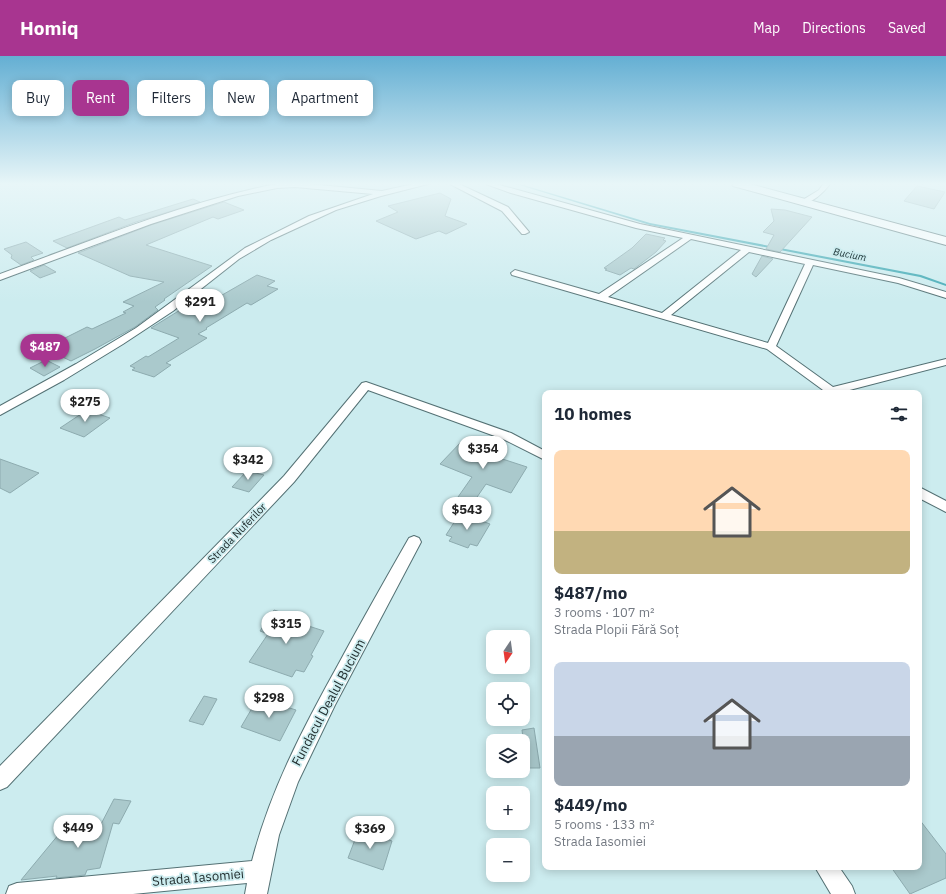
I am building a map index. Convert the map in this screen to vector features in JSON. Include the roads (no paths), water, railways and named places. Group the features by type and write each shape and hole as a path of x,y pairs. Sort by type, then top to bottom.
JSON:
{"main road":[{"path":"883,223 946,241"},
{"path":"892,223 946,237"}],"street":[{"path":"0,277 145,223"},
{"path":"0,411 159,317 248,250 300,223"},
{"path":"518,223 526,232"},
{"path":"625,223 899,281 946,295"},
{"path":"600,298 689,237"},
{"path":"664,316 747,249"},
{"path":"772,347 810,263"},
{"path":"515,273 772,347 826,390"},
{"path":"836,390 946,362"},
{"name":"Strada Nuferilor","path":"0,780 289,480 366,385 507,436 542,454"},
{"path":"922,494 946,507"},
{"name":"Fundacul Dealul Bucium","path":"256,894 259,871 276,807 305,741 414,542"},
{"path":"828,870 844,894"},
{"name":"Strada Iasomiei","path":"17,894 259,871"}],"waterway":[{"name":"Bucium","path":"647,223 921,276 946,285"}]}
